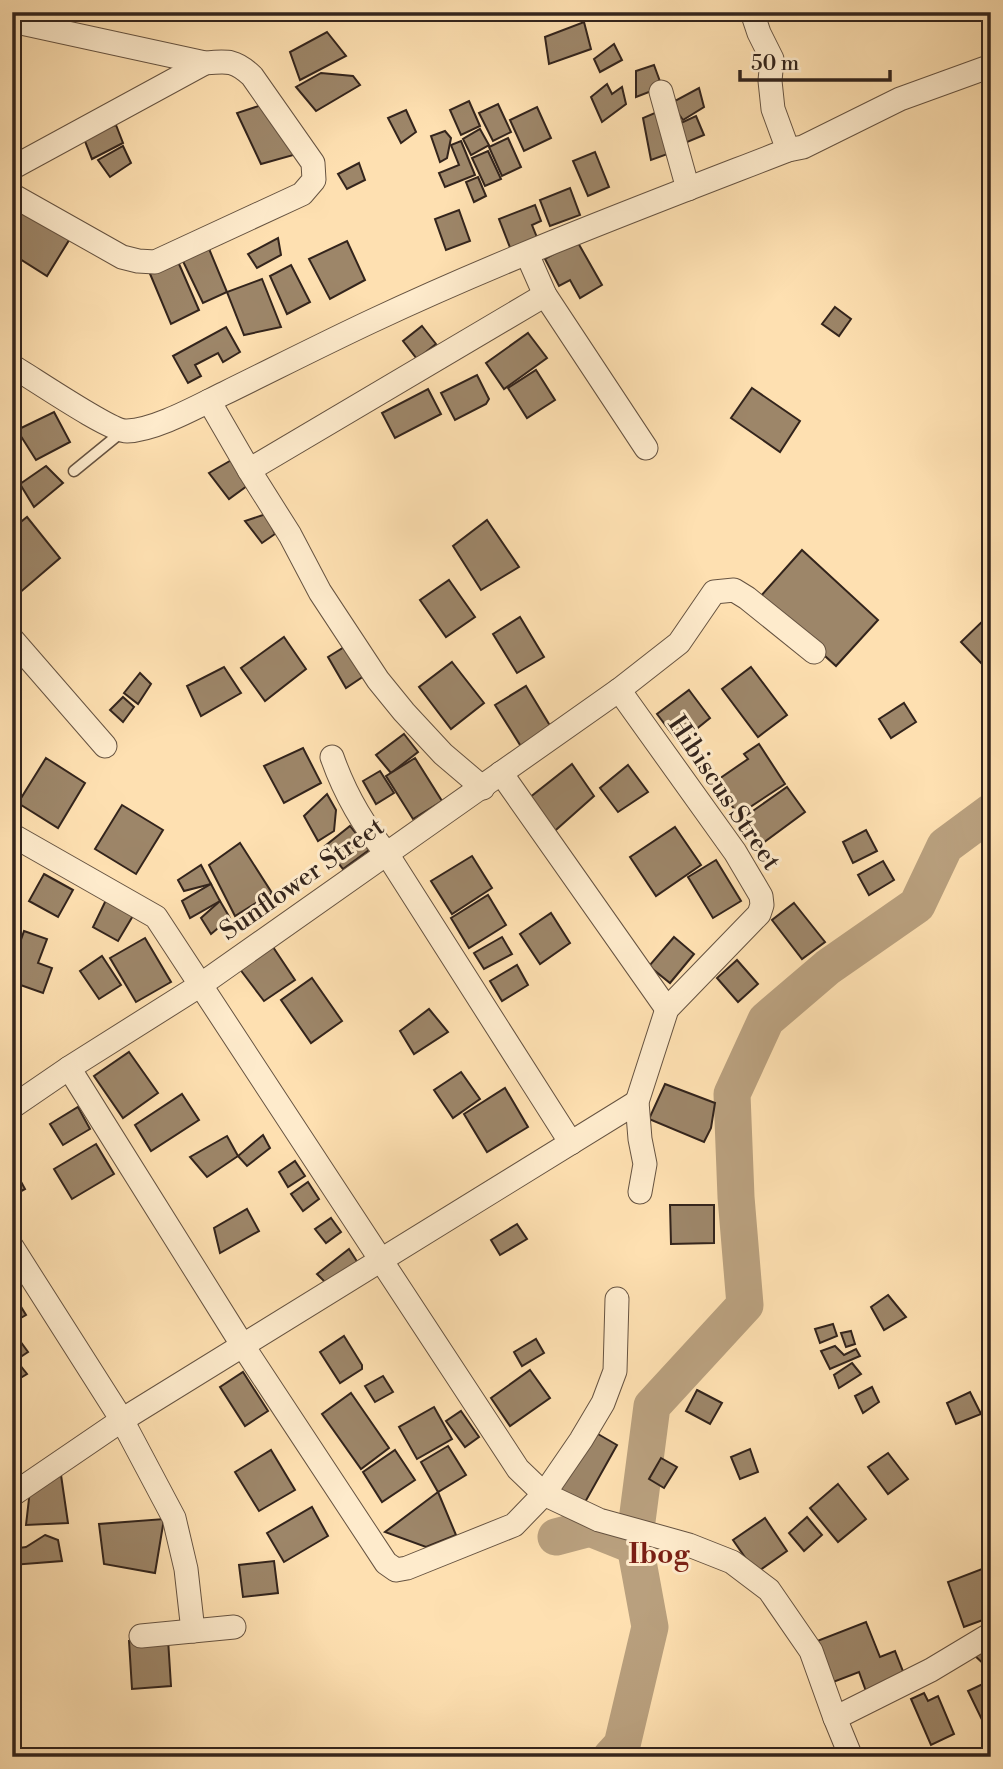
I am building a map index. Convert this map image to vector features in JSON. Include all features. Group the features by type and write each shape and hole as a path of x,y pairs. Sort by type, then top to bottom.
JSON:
{"street":[{"path":"752,12 772,59 770,81 773,109 789,150"},
{"path":"12,21 205,63 226,61 240,64 252,76 313,163 314,180 302,194 155,262 122,257 12,195"},
{"path":"12,168 205,63"},
{"path":"12,366 101,421 123,431 143,429 209,401 373,320 553,241 789,150 803,147 900,99 991,66"},
{"path":"661,92 688,189"},
{"path":"527,254 545,295 646,448"},
{"path":"249,470 545,295"},
{"path":"209,401 290,536 320,592 378,680 443,754 482,788"},
{"name":"Sunflower Street","path":"12,1107 200,986 619,690 679,643 714,592 734,590 814,652"},
{"path":"12,639 105,746"},
{"name":"Hibiscus Street","path":"619,690 735,852 761,896 762,905 759,914 667,1009 637,1102"},
{"path":"332,757 358,815 387,853 571,1143"},
{"path":"501,773 667,1009"},
{"path":"12,835 156,918 518,1469 544,1494 599,1520 689,1545 732,1562 769,1590 811,1651 852,1757"},
{"path":"69,1068 243,1346 386,1563 396,1570 514,1525 544,1494 603,1403 615,1371 617,1299"},
{"path":"12,1495 122,1420 637,1102 645,1164 640,1192"},
{"path":"12,1247 122,1420 174,1518 186,1569 193,1631"},
{"path":"141,1636 234,1627"},
{"path":"835,1718 930,1670 991,1634"}],"lane":[{"path":"74,471 123,431"}],"building":[{"path":"584,22 591,49 549,64 545,37"},
{"path":"327,32 346,56 300,80 290,52"},
{"path":"614,44 622,60 600,72 594,59"},
{"path":"654,65 662,87 636,97 636,71"},
{"path":"321,73 353,76 360,85 316,111 296,87"},
{"path":"607,84 612,94 622,87 626,104 602,122 591,97"},
{"path":"699,88 704,107 683,120 671,103"},
{"path":"469,101 480,126 461,135 450,110"},
{"path":"265,104 297,154 261,164 237,113"},
{"path":"498,104 511,132 493,141 479,113"},
{"path":"537,107 551,138 524,151 510,120"},
{"path":"664,109 676,151 651,160 643,118"},
{"path":"406,110 416,132 401,143 388,118"},
{"path":"696,116 704,135 680,145 672,127"},
{"path":"116,125 123,143 92,159 83,136"},
{"path":"480,129 489,145 471,155 463,139"},
{"path":"445,131 451,138 447,158 440,162 431,136"},
{"path":"508,138 521,167 502,176 489,147"},
{"path":"461,141 475,175 445,187 439,173 459,165 451,145"},
{"path":"123,146 131,163 110,177 98,160"},
{"path":"488,151 501,179 485,186 472,158"},
{"path":"595,152 609,187 588,196 573,161"},
{"path":"359,163 365,180 347,189 338,174"},
{"path":"478,177 486,196 474,202 466,182"},
{"path":"570,188 580,215 550,226 540,200"},
{"path":"12,203 71,237 47,276 12,254"},
{"path":"535,205 541,221 532,225 538,240 511,250 499,219"},
{"path":"459,210 470,241 446,250 435,219"},
{"path":"278,238 281,255 257,268 248,254"},
{"path":"347,241 365,280 330,299 309,259"},
{"path":"577,241 602,285 580,298 570,280 559,286 545,259"},
{"path":"207,244 227,292 203,303 180,255"},
{"path":"176,257 199,310 171,324 148,269"},
{"path":"291,265 310,302 287,314 270,276"},
{"path":"262,279 281,327 244,335 227,292"},
{"path":"835,307 851,319 839,336 822,324"},
{"path":"422,326 436,344 417,359 403,341"},
{"path":"226,327 240,352 223,362 218,353 195,365 201,376 188,383 173,356"},
{"path":"528,333 547,358 504,389 486,363"},
{"path":"536,370 555,400 527,418 508,388"},
{"path":"477,375 489,399 486,404 455,420 441,393"},
{"path":"752,388 800,421 780,452 731,418"},
{"path":"428,389 441,414 395,438 382,413"},
{"path":"54,412 70,442 36,460 17,430"},
{"path":"235,458 251,483 229,499 209,473"},
{"path":"46,466 63,483 34,507 20,484"},
{"path":"266,514 275,534 262,543 245,521"},
{"path":"27,517 60,558 17,595 12,590 12,529"},
{"path":"487,520 519,567 481,590 453,546"},
{"path":"802,550 878,620 836,666 760,597"},
{"path":"449,580 475,617 446,637 420,600"},
{"path":"990,614 991,657 983,665 961,642"},
{"path":"520,617 544,657 517,673 493,634"},
{"path":"284,637 306,669 265,701 241,668"},
{"path":"346,646 364,676 346,688 328,657"},
{"path":"452,662 484,703 451,729 419,687"},
{"path":"224,667 241,693 201,716 187,686"},
{"path":"751,667 787,715 758,737 722,689"},
{"path":"140,673 151,684 138,704 124,693"},
{"path":"526,686 552,729 522,748 495,705"},
{"path":"689,690 710,718 679,743 657,714"},
{"path":"123,697 134,707 123,722 110,710"},
{"path":"904,703 916,722 891,738 879,719"},
{"path":"404,734 418,752 391,773 376,755"},
{"path":"759,744 785,784 738,815 716,781 748,759 744,754"},
{"path":"303,748 321,783 284,803 264,766"},
{"path":"46,758 85,783 58,828 18,803"},
{"path":"415,758 442,801 413,819 386,776"},
{"path":"572,764 594,796 548,837 524,802"},
{"path":"628,765 648,792 618,812 600,788"},
{"path":"380,771 394,793 376,804 363,781"},
{"path":"787,787 805,812 759,846 740,820"},
{"path":"327,794 336,810 334,831 318,841 304,816"},
{"path":"122,805 163,830 136,874 95,849"},
{"path":"350,826 369,850 343,869 325,846"},
{"path":"675,827 701,865 656,896 630,857"},
{"path":"866,830 877,851 853,863 843,842"},
{"path":"240,843 272,893 235,916 209,865"},
{"path":"472,856 492,888 452,914 431,881"},
{"path":"716,860 741,901 713,918 688,877"},
{"path":"883,861 894,880 869,895 858,875"},
{"path":"201,865 211,884 184,891 178,880"},
{"path":"44,874 73,890 58,917 29,901"},
{"path":"211,884 220,901 190,918 182,901"},
{"path":"488,895 506,925 469,948 451,918"},
{"path":"107,898 134,914 118,941 93,927"},
{"path":"220,901 230,918 211,934 201,918"},
{"path":"794,903 825,942 802,959 772,920"},
{"path":"551,913 570,943 540,964 520,934"},
{"path":"24,931 47,939 38,963 52,968 43,993 12,982 12,966"},
{"path":"502,937 512,954 484,969 474,953"},
{"path":"674,937 694,954 670,983 649,966"},
{"path":"145,938 171,982 136,1002 110,958"},
{"path":"269,941 295,980 264,1001 239,968"},
{"path":"102,956 121,985 99,999 80,971"},
{"path":"737,960 758,984 738,1002 717,978"},
{"path":"517,965 528,985 502,1001 490,981"},
{"path":"312,978 342,1021 311,1043 281,1000"},
{"path":"429,1009 448,1032 414,1054 400,1031"},
{"path":"129,1052 158,1093 123,1118 94,1076"},
{"path":"461,1072 480,1099 453,1118 434,1090"},
{"path":"665,1084 715,1103 711,1128 704,1142 649,1119"},
{"path":"505,1088 528,1127 487,1152 464,1114"},
{"path":"182,1094 199,1120 151,1151 135,1125"},
{"path":"78,1107 90,1129 63,1145 50,1124"},
{"path":"263,1135 270,1148 247,1166 238,1156"},
{"path":"227,1136 238,1156 207,1177 190,1157"},
{"path":"96,1144 114,1174 72,1199 54,1169"},
{"path":"295,1161 305,1176 288,1187 279,1172"},
{"path":"12,1165 25,1189 12,1196"},
{"path":"308,1182 319,1199 303,1211 291,1194"},
{"path":"670,1205 714,1205 714,1243 671,1244"},
{"path":"247,1209 259,1231 220,1253 214,1228"},
{"path":"331,1218 341,1232 326,1243 315,1229"},
{"path":"517,1224 527,1239 500,1255 491,1240"},
{"path":"349,1249 358,1263 329,1286 317,1274"},
{"path":"12,1292 26,1315 12,1323"},
{"path":"888,1295 906,1317 884,1330 871,1307"},
{"path":"833,1324 837,1336 820,1343 815,1329"},
{"path":"851,1331 855,1344 846,1347 841,1333"},
{"path":"15,1334 28,1352 16,1360 27,1374 12,1383 12,1336"},
{"path":"344,1336 362,1369 340,1383 320,1352"},
{"path":"536,1339 544,1353 522,1366 514,1352"},
{"path":"835,1346 844,1355 856,1349 860,1356 830,1369 821,1351"},
{"path":"852,1363 861,1374 839,1388 834,1375"},
{"path":"530,1370 550,1398 510,1426 491,1398"},
{"path":"243,1372 268,1411 245,1426 220,1387"},
{"path":"383,1376 393,1392 375,1402 365,1386"},
{"path":"872,1387 879,1402 863,1413 855,1396"},
{"path":"697,1390 722,1403 710,1424 686,1411"},
{"path":"970,1392 981,1414 956,1424 947,1403"},
{"path":"351,1393 389,1448 361,1469 322,1414"},
{"path":"434,1407 452,1439 417,1459 399,1427"},
{"path":"461,1411 479,1437 465,1447 446,1421"},
{"path":"591,1430 617,1445 584,1504 558,1489"},
{"path":"448,1446 466,1475 438,1492 421,1462"},
{"path":"750,1449 758,1472 740,1479 731,1457"},
{"path":"271,1450 295,1490 259,1511 235,1472"},
{"path":"395,1450 415,1480 382,1502 363,1472"},
{"path":"888,1453 908,1479 888,1494 868,1467"},
{"path":"661,1458 677,1467 664,1488 649,1479"},
{"path":"61,1475 68,1523 26,1525 30,1490"},
{"path":"838,1484 866,1519 838,1542 810,1508"},
{"path":"438,1492 456,1535 426,1547 385,1532"},
{"path":"312,1507 328,1536 284,1562 267,1533"},
{"path":"807,1517 822,1535 804,1551 789,1533"},
{"path":"765,1518 787,1551 756,1573 733,1540"},
{"path":"164,1519 155,1573 104,1564 99,1524"},
{"path":"45,1535 58,1540 62,1561 12,1565 12,1549 26,1547"},
{"path":"274,1561 278,1593 243,1597 239,1565"},
{"path":"982,1569 991,1592 991,1617 964,1627 948,1582"},
{"path":"866,1622 880,1657 895,1651 906,1679 867,1694 859,1672 828,1684 812,1643"},
{"path":"168,1639 171,1686 132,1689 129,1641"},
{"path":"983,1643 991,1650 991,1671 973,1654"},
{"path":"991,1680 991,1723 985,1726 968,1691"},
{"path":"924,1693 928,1701 938,1696 954,1734 931,1745 911,1699"}],"waterway":[{"path":"637,1521 652,1406 745,1305 736,1197 732,1094 766,1020 828,967 917,905 945,846 991,812"},
{"path":"556,1537 590,1528 635,1546"},
{"path":"611,1757 622,1745 650,1627 634,1540"}],"district":[{"name":"Ibog","path":"659,1554"}]}
